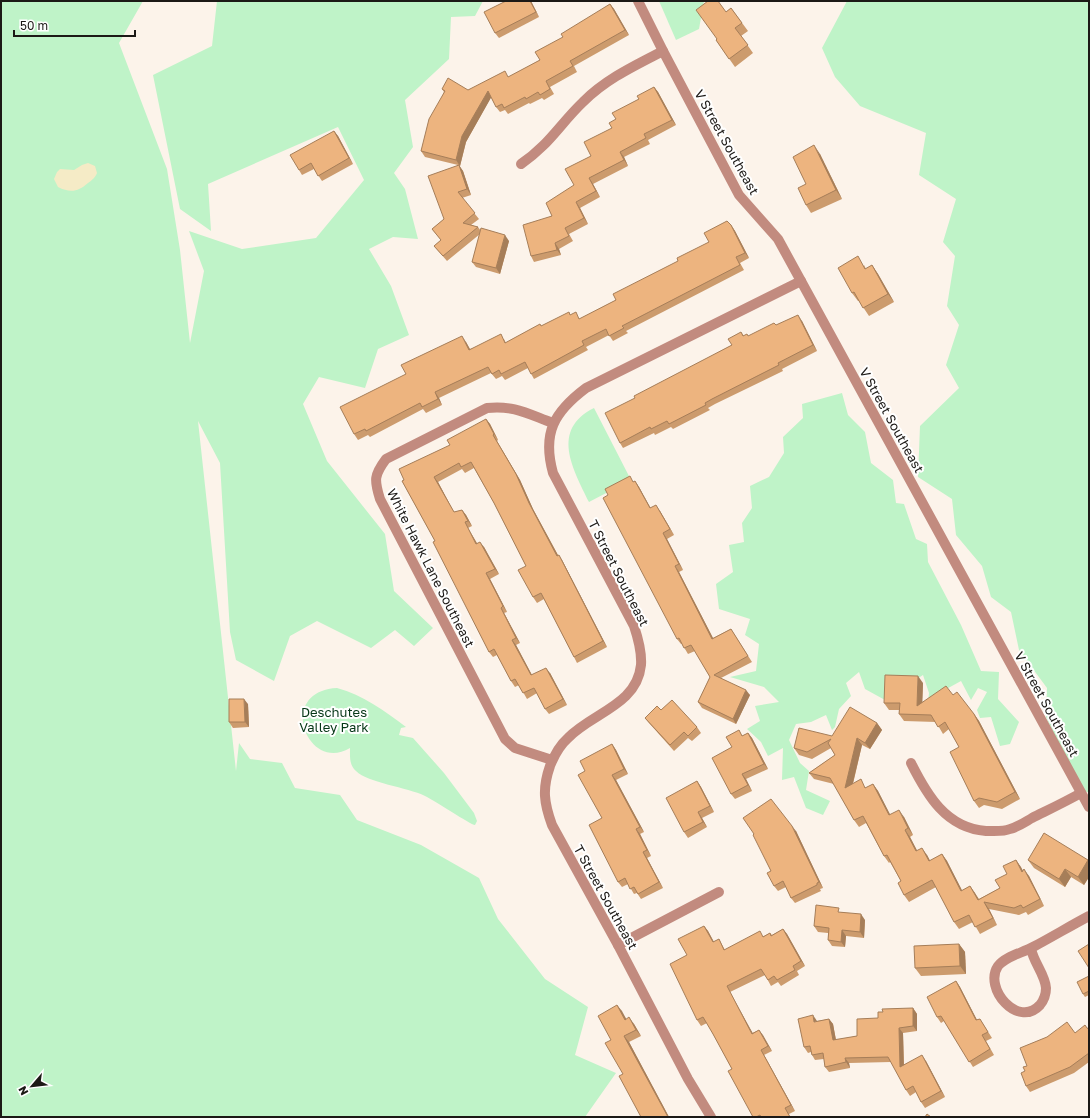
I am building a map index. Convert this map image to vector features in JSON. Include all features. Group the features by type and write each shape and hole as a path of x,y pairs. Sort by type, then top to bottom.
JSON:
{"street":[{"name":"V Street Southeast","path":"638,1 739,195 778,239 1089,807"},
{"path":"521,164 545,145 583,102 598,88 612,77 663,51"},
{"name":"T Street Southeast","path":"710,1117 688,1079 618,945 552,825 545,805 545,780 552,760 568,737 613,707 626,695 636,681 641,665 640,646 634,626 553,474 548,456 548,438 553,423 560,411 572,398 586,388 801,281"},
{"name":"White Hawk Lane Southeast","path":"552,760 515,748 505,739 380,499 375,482 378,470 386,459 487,408 515,408 553,423"},
{"path":"911,763 922,785 935,804 948,817 962,826 977,830 1010,830 1081,793"},
{"path":"618,945 719,892"},
{"path":"1031,948 1033,959 1045,983 1046,994 1038,1007 1023,1012 1013,1010 1004,1002 995,984 996,970 1003,961 1031,948 1089,916"}],"green space":[{"path":"1,1 143,1 119,43 167,169 180,250 190,343 204,271 189,231 242,249 316,238 364,180 338,127 208,184 211,231 180,209 153,75 212,46 217,1 483,1 475,16 451,17 449,59 405,100 413,147 394,173 405,189 418,239 393,237 369,249 391,286 409,335 378,349 365,388 319,377 303,404 327,461 385,534 394,591 433,628 414,646 395,630 371,648 317,621 290,636 274,681 236,660 230,632 220,463 198,421 236,771 239,743 250,759 282,763 295,788 340,795 357,820 421,845 479,878 498,919 545,979 588,1007 575,1055 616,1073 585,1117 1,1117"},
{"path":"659,1 704,1 699,29 676,40"},
{"path":"847,1 1089,1 1089,792 1085,792 1064,756 1046,717 1047,688 1019,650 1011,612 991,597 982,566 956,535 952,499 918,477 920,426 959,388 946,365 959,325 947,306 955,256 943,242 956,199 919,175 926,133 860,106 835,77 822,48"},
{"path":"842,393 848,415 865,432 871,463 893,480 896,503 904,504 916,539 927,544 928,562 961,625 981,671 999,672 998,699 1019,722 1010,744 1000,746 991,717 980,718 977,710 987,692 978,688 971,700 961,681 941,692 927,712 929,693 923,675 885,700 865,689 859,672 846,683 851,696 839,709 835,727 832,730 826,715 811,722 796,724 789,740 800,763 809,771 806,790 830,801 823,815 806,808 794,777 782,780 783,748 768,756 761,742 747,729 760,721 755,706 779,702 764,687 730,677 756,671 759,644 745,635 750,619 719,609 716,584 733,572 729,545 744,542 742,523 752,508 750,486 769,477 784,453 783,437 803,418 802,404"},
{"path":"594,408 631,480 589,502 572,464 569,451 569,439 572,427 580,417"},
{"name":"Deschutes Valley Park","path":"337,688 365,699 382,709 406,727 401,728 399,735 413,738 444,773 474,813 477,821 475,825 425,796 369,779 362,775 352,766 350,760 350,748 335,753 321,750 311,741 304,729 303,715 307,702 318,693"}],"sand":[{"path":"88,163 95,166 97,173 91,181 74,191 58,187 54,179 60,169 74,170"}],"building":[{"path":"506,1 530,1 536,12 495,33 484,12"},
{"path":"708,1 718,1 726,12 731,8 742,23 735,28 748,45 729,59 716,40 717,39 696,10"},
{"path":"610,4 625,30 570,61 573,66 546,81 550,89 540,95 538,92 526,99 525,97 504,108 502,104 496,107 488,91 462,136 456,160 421,151 429,119 445,91 442,89 448,78 468,90 505,71 508,77 540,60 535,52 563,37 561,34"},
{"path":"654,87 672,120 644,134 646,138 620,152 624,160 589,178 596,191 576,202 584,218 565,228 569,236 555,243 557,250 531,256 523,225 552,216 546,203 574,185 565,169 591,156 584,142 612,128 609,123 616,119 612,113 639,99 637,96"},
{"path":"334,131 349,158 318,176 311,163 299,170 290,155"},
{"path":"814,145 836,190 806,205 798,188 806,184 793,157"},
{"path":"459,165 467,189 458,192 475,213 463,223 478,227 443,256 434,246 441,240 432,229 444,219 428,176"},
{"path":"727,221 731,225 745,253 736,257 740,265 622,326 624,328 609,336 606,329 582,341 584,345 531,374 525,362 501,374 499,370 492,374 488,367 435,392 438,399 422,407 420,403 366,431 365,429 354,434 340,407 406,374 401,365 462,336 469,350 501,334 505,343 540,324 541,326 569,312 570,315 576,312 579,319 616,300 613,294 678,261 677,258 709,242 704,233"},
{"path":"481,228 505,235 496,268 472,262"},
{"path":"858,256 865,269 872,265 888,294 863,308 854,292 852,293 838,268"},
{"path":"798,315 813,345 778,363 779,365 712,399 705,403 706,405 669,424 667,421 651,429 650,427 620,443 605,413 635,398 634,396 732,345 728,339 741,332 743,336 747,334 748,336 774,323 776,325"},
{"path":"486,419 494,434 493,435 516,474 529,503 557,556 559,555 603,641 574,657 541,593 533,597 518,570 526,566 471,462 461,467 459,463 434,477 454,512 462,510 468,521 465,522 476,544 480,542 495,569 486,573 503,606 501,608 516,638 512,640 531,675 546,668 563,699 545,709 534,688 523,693 515,679 511,681 494,649 489,652 433,542 435,541 402,481 404,480 399,469 450,445 447,440"},
{"path":"630,476 633,482 635,481 650,508 656,505 670,529 663,533 679,564 675,566 712,639 731,629 748,656 714,675 746,690 733,719 698,702 710,677 691,645 684,648 679,638 677,639 603,498 608,495 605,489"},
{"path":"885,675 918,676 917,706 946,686 953,695 957,692 974,714 1015,792 997,802 979,798 974,801 950,752 959,747 945,722 938,727 931,715 899,714 900,703 884,703"},
{"path":"229,699 244,699 245,722 229,722"},
{"path":"672,700 697,727 688,736 684,732 670,745 645,718 657,706 661,710"},
{"path":"850,707 877,723 865,743 857,738 845,788 861,779 865,788 873,784 889,815 899,810 908,828 905,830 916,851 922,848 929,861 942,854 961,891 970,886 978,900 1000,888 995,880 1007,874 1003,866 1016,860 1022,872 1024,869 1040,899 1023,908 1021,905 1014,908 984,902 993,918 975,927 969,915 954,922 932,880 904,895 898,883 901,881 887,855 884,856 863,816 854,820 830,778 809,773 835,755 828,743 831,739 807,752 794,748 799,728 832,736"},
{"path":"739,730 742,736 748,733 764,764 742,774 748,785 731,794 712,758 732,747 726,737"},
{"path":"612,744 624,769 612,775 640,827 636,829 647,850 643,852 659,882 638,894 634,887 630,889 625,878 618,882 589,825 602,818 578,775 585,771 580,761"},
{"path":"697,781 710,806 698,812 703,822 684,832 666,798"},
{"path":"771,799 792,826 819,882 817,885 791,898 783,881 774,886 767,873 771,871 753,835 754,834 743,818"},
{"path":"1044,833 1088,860 1078,877 1065,869 1059,879 1028,860"},
{"path":"816,905 839,908 838,912 861,914 860,932 842,930 841,942 828,940 829,928 814,926"},
{"path":"704,926 713,942 719,939 724,950 760,931 763,937 770,933 771,936 783,929 801,961 793,966 795,970 777,980 774,976 768,980 761,969 727,986 752,1034 759,1030 768,1046 761,1050 791,1105 785,1108 790,1117 761,1117 760,1115 753,1117 728,1071 732,1069 703,1017 697,1020 670,964 687,955 678,939"},
{"path":"959,944 960,966 915,968 914,946"},
{"path":"1089,944 1089,968 1078,951"},
{"path":"1089,976 1089,991 1083,994 1077,982"},
{"path":"956,981 976,1020 980,1019 988,1032 982,1035 990,1049 969,1062 941,1016 937,1017 927,997"},
{"path":"617,1005 625,1020 629,1017 636,1030 624,1036 668,1117 641,1117 619,1076 623,1074 605,1043 611,1040 598,1016"},
{"path":"913,1008 913,1026 899,1028 900,1067 922,1055 941,1091 921,1102 913,1086 906,1090 888,1057 845,1058 846,1062 825,1067 823,1053 812,1055 810,1046 804,1047 798,1019 813,1015 814,1022 829,1019 833,1040 857,1036 857,1019 878,1018 878,1012 883,1012 882,1009"},
{"path":"1067,1022 1075,1033 1085,1025 1089,1029 1089,1053 1070,1067 1026,1086 1021,1073 1025,1071 1023,1067 1027,1066 1020,1048 1047,1037"}]}
